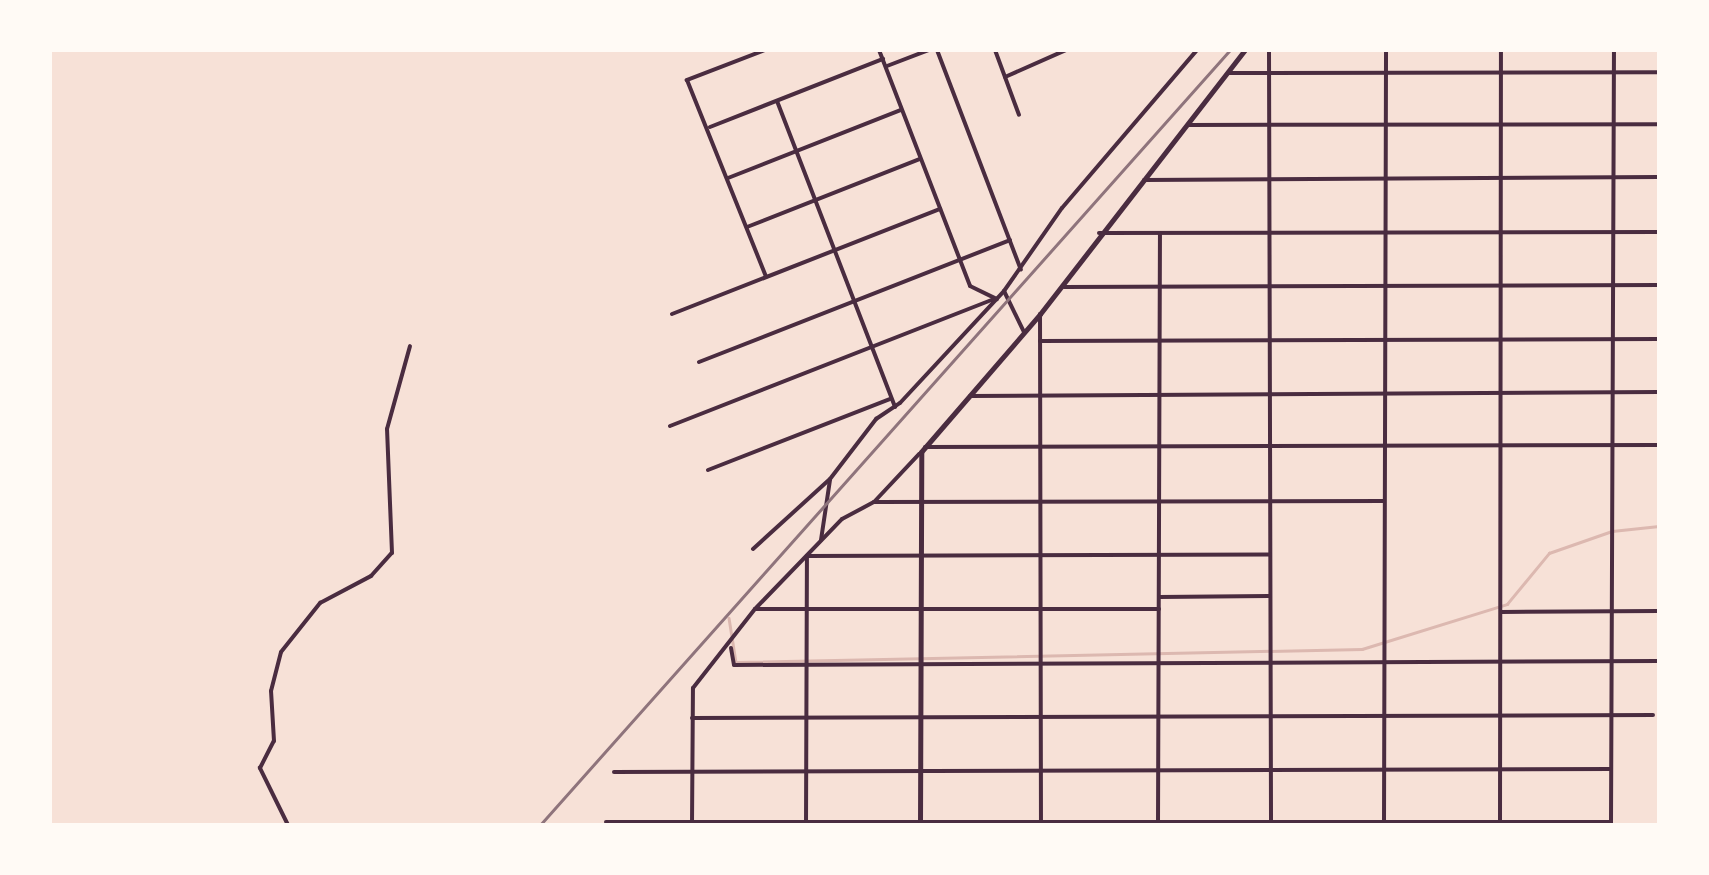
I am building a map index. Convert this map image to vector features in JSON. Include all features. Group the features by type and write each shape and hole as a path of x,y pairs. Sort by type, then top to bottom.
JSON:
{"street":[{"path":"764,50 687,80 766,277"},
{"path":"879,50 970,286 997,298"},
{"path":"886,67 929,50"},
{"path":"937,50 1021,270"},
{"path":"994,50 1020,116"},
{"path":"1005,76 1066,50"},
{"path":"753,549 830,479 876,420 894,407 1004,291 1062,208 1196,50"},
{"path":"692,824 692,688 730,648 755,609 842,519 874,502 970,396 1040,314 1098,233 1246,50"},
{"path":"1269,50 1271,823"},
{"path":"1384,822 1386,50"},
{"path":"1500,822 1501,50"},
{"path":"606,822 1610,824 1614,50"},
{"path":"709,127 883,59"},
{"path":"1226,73 1659,72"},
{"path":"777,100 894,407"},
{"path":"728,178 902,110"},
{"path":"1183,126 1659,124"},
{"path":"747,227 921,159"},
{"path":"1141,180 1659,176"},
{"path":"672,314 940,209"},
{"path":"1098,233 1659,232"},
{"path":"1158,823 1160,233"},
{"path":"698,362 1010,240"},
{"path":"1058,287 1659,285"},
{"path":"1004,291 1024,332"},
{"path":"670,426 997,298"},
{"path":"1040,314 1041,823"},
{"path":"1040,340 1659,338"},
{"path":"288,825 260,768 274,741 271,692 281,652 320,604 371,576 392,552 387,430 410,346"},
{"path":"970,396 1659,392"},
{"path":"708,470 891,398"},
{"path":"923,449 1659,444"},
{"path":"920,823 923,449"},
{"path":"822,540 830,479"},
{"path":"874,502 1384,501"},
{"path":"806,556 1270,554"},
{"path":"806,556 806,823"},
{"path":"1159,597 1270,596"},
{"path":"755,609 1159,609"},
{"path":"1501,612 1659,611"},
{"path":"730,648 734,666 1659,661"},
{"path":"692,718 1157,713 1653,715"},
{"path":"614,772 1158,766 1271,770 1611,769"}],"waterway":[{"path":"729,618 736,662 1362,649 1507,604 1549,553 1612,531 1659,526"}],"railway":[{"path":"540,825 1230,50"}]}
